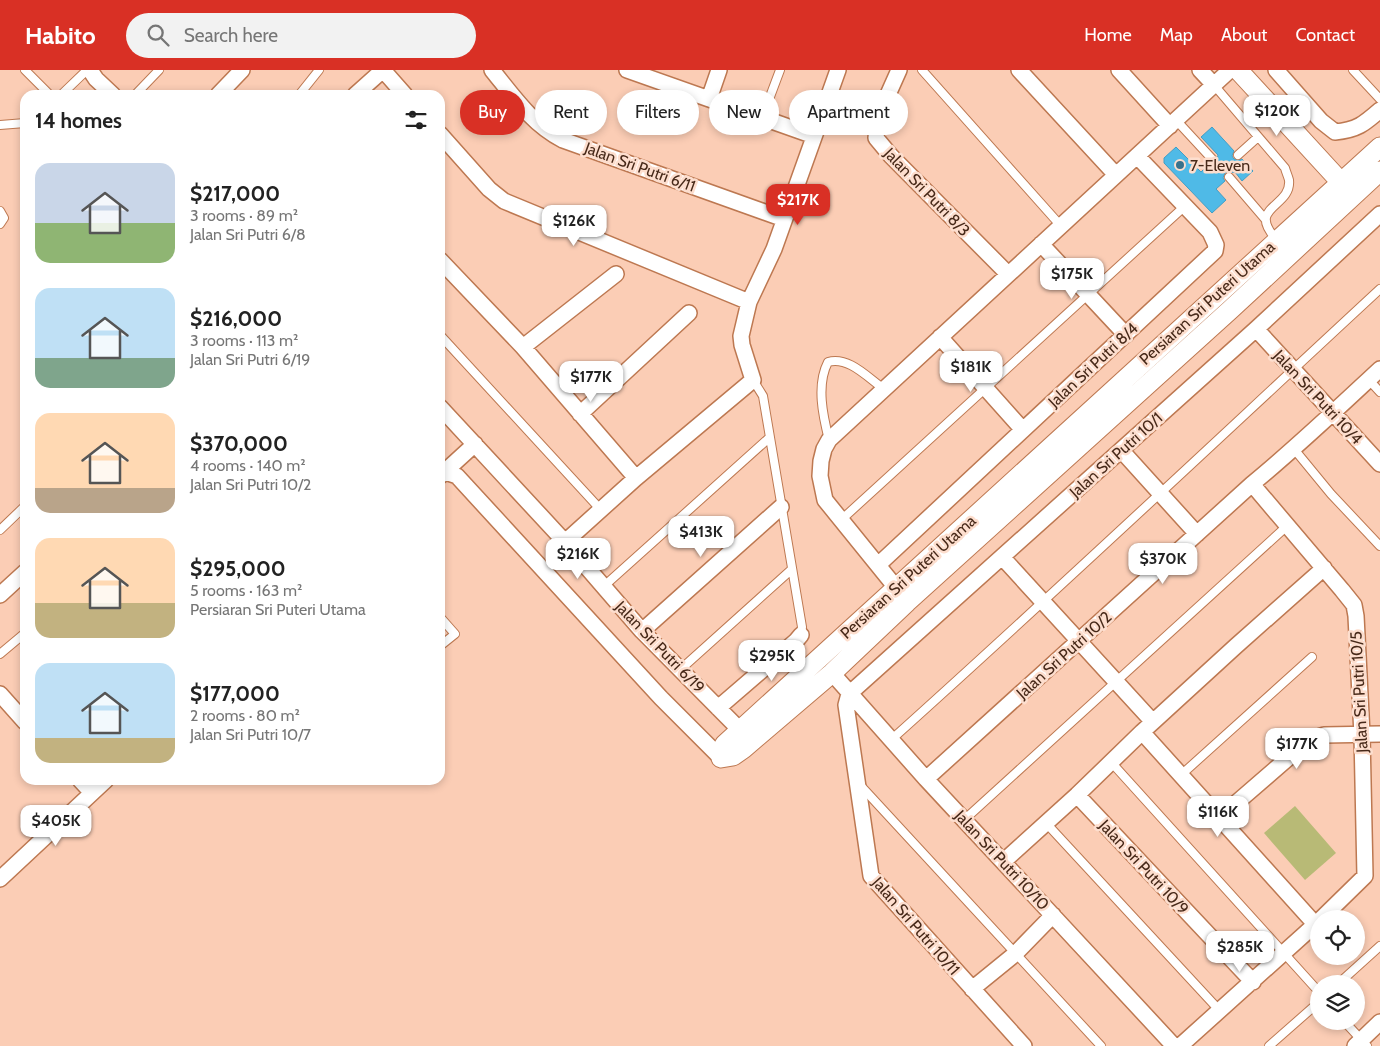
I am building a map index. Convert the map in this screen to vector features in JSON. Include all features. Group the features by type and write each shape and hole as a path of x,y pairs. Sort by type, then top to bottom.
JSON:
{"street":[{"path":"89,70 108,90"},
{"path":"223,90 242,70"},
{"path":"361,90 383,70 401,90"},
{"name":"Jalan Sri Putri 6/11","path":"492,70 533,120 546,131 562,140 784,219"},
{"path":"627,70 709,99"},
{"path":"712,90 719,70"},
{"path":"565,542 636,478 753,380 740,336 749,302 770,256 838,70"},
{"name":"Jalan Sri Putri 8/3","path":"898,70 878,117 876,138 891,156 1008,274"},
{"path":"1019,70 1116,175"},
{"path":"1119,70 1173,123"},
{"path":"1200,70 1214,84"},
{"path":"901,595 824,500 821,461 824,448 829,440 1230,70"},
{"path":"1238,70 1346,188"},
{"path":"1276,70 1321,121 1335,132 1351,131 1365,124 1380,110"},
{"path":"779,124 814,136"},
{"path":"445,140 489,189 504,201 749,302"},
{"name":"Persiaran Sri Puteri Utama","path":"1380,147 1346,188 1230,310 901,595 740,730 722,749 721,758 733,756 743,749 832,673 901,595 1277,240 1346,188 1380,171"},
{"name":"Jalan Sri Putri 8/4","path":"878,565 1215,252 1214,238 1137,156"},
{"name":"Jalan Sri Putri 10/1","path":"849,694 1256,329 1380,214"},
{"path":"1042,244 1126,335"},
{"path":"445,265 523,347 636,478"},
{"path":"523,347 616,274"},
{"path":"580,414 689,313"},
{"name":"Jalan Sri Putri 10/4","path":"1256,329 1380,464"},
{"path":"940,337 1023,430"},
{"name":"Jalan Sri Putri 10/2","path":"926,779 1252,484 1294,449 1331,412 1374,374"},
{"name":"Jalan Sri Putri 6/19","path":"445,412 565,542 642,631 740,730"},
{"path":"445,471 476,444"},
{"path":"1121,450 1197,534"},
{"path":"445,474 457,476 661,698 721,758"},
{"name":"Jalan Sri Putri 10/5","path":"1252,484 1354,605 1362,734 1365,876 1330,910"},
{"path":"642,631 781,507"},
{"path":"1002,557 1116,681 1181,775 1310,912"},
{"path":"1004,861 1148,727 1324,568"},
{"path":"0,596 20,577"},
{"path":"718,708 801,635"},
{"name":"Jalan Sri Putri 10/10","path":"832,673 926,779 1174,1046"},
{"path":"0,694 20,712"},
{"name":"Jalan Sri Putri 10/11","path":"849,694 846,705 871,876 1024,1046"},
{"path":"1220,817 1310,740 1324,735 1380,734"},
{"path":"85,785 92,793"},
{"path":"0,879 101,785"},
{"name":"Jalan Sri Putri 10/9","path":"1077,795 1253,982"},
{"path":"972,989 1015,954 1053,914"},
{"name":"Jalan Sri Putri 10/5","path":"1180,1046 1310,929"},
{"path":"1361,1044 1380,1022"}],"lane":[{"path":"24,70 45,90"},
{"path":"67,90 89,70"},
{"path":"140,90 159,70"},
{"path":"303,90 319,70"},
{"path":"772,90 780,70"},
{"path":"922,70 1060,226"},
{"path":"1353,70 1380,99"},
{"path":"1214,84 1285,168 1289,182 1285,195 1268,211 1265,219"},
{"path":"0,125 20,123"},
{"path":"1173,123 1213,160"},
{"path":"1238,155 1258,138"},
{"path":"1229,177 1265,219 1267,230 1277,240"},
{"path":"840,521 1185,206"},
{"path":"0,211 4,218 0,224"},
{"path":"892,739 1045,602 1095,552 1380,289"},
{"path":"445,340 601,510"},
{"path":"829,440 822,396 823,375 828,362 835,360 849,363 884,389"},
{"path":"1374,374 1380,392"},
{"path":"753,380 763,396 802,627 801,635"},
{"path":"603,587 769,438"},
{"path":"1294,449 1331,494 1380,546"},
{"path":"0,530 20,511"},
{"path":"964,820 1287,526"},
{"path":"681,669 791,570"},
{"path":"445,623 455,634 445,642"},
{"path":"0,654 20,637"},
{"path":"1181,775 1312,657"},
{"path":"1110,762 1310,982"},
{"path":"857,781 1100,1046"},
{"path":"1046,823 1220,1011"},
{"path":"1348,975 1380,946"},
{"path":"1269,1046 1310,1010"},
{"path":"1351,1030 1361,1044"}],"green space":[{"path":"1295,806 1336,853 1305,880 1264,833"}],"building":[{"path":"1212,127 1234,151 1232,156 1234,159 1242,159 1253,171 1242,181 1235,172 1225,173 1223,178 1225,181 1216,189 1226,200 1212,213 1164,163 1164,158 1176,147 1201,172 1209,164 1216,164 1218,155 1201,137"}],"place":[{"name":"7-Eleven","path":"1180,165"}]}
